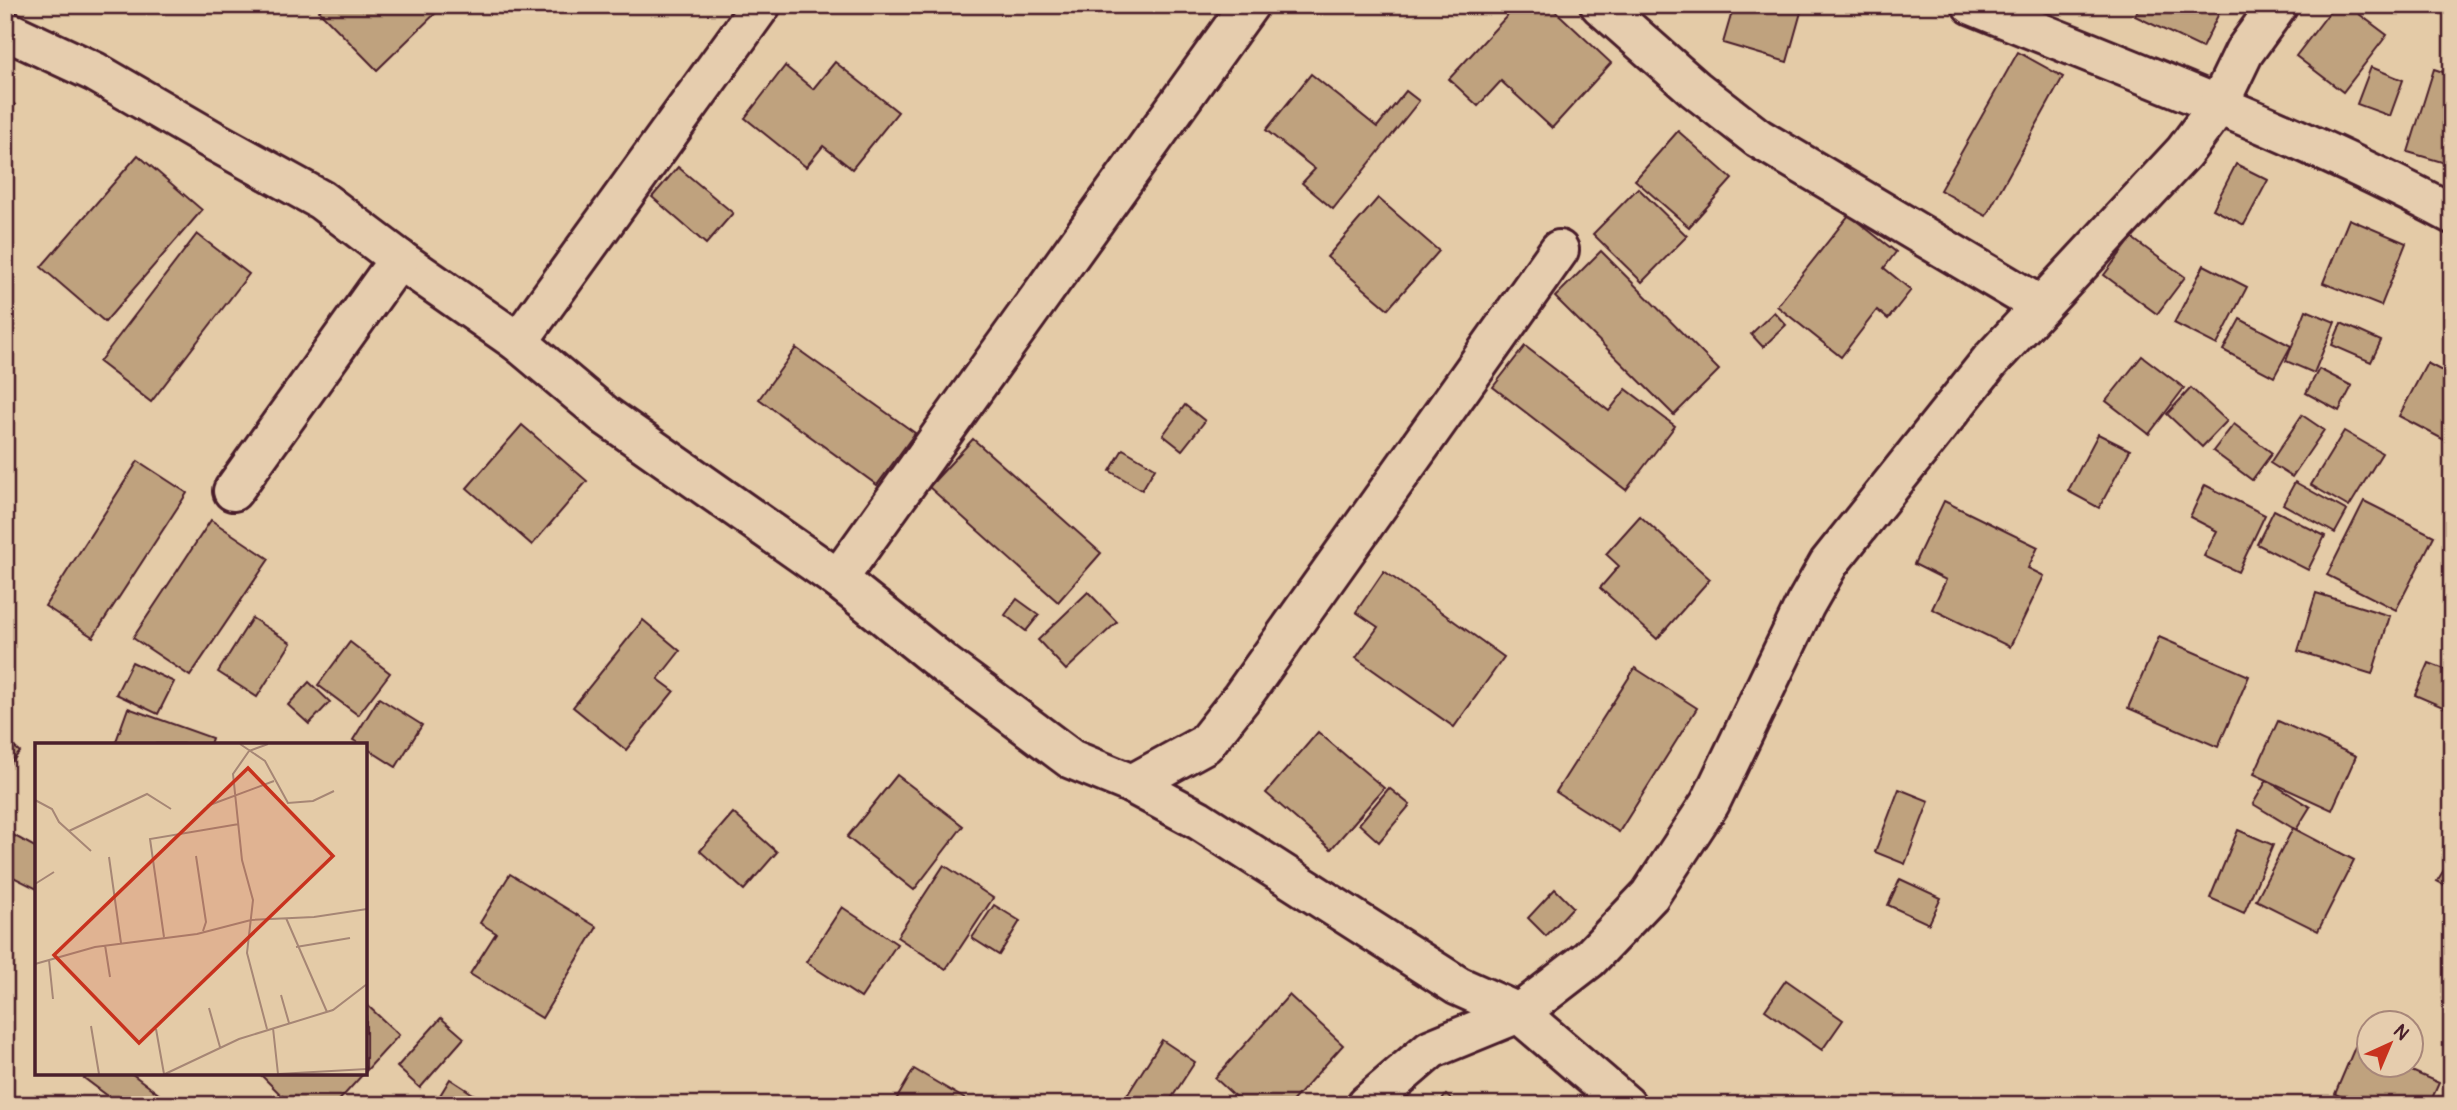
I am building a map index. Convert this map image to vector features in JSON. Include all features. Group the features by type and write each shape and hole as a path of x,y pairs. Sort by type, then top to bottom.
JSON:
{"street":[{"path":"518,342 761,5"},
{"path":"838,579 1249,5"},
{"path":"1600,5 1695,89 1758,138 2041,306"},
{"path":"1972,5 2218,106 2392,182 2452,214"},
{"path":"1366,1105 1431,1049 1519,1013 1589,959 1650,895 1710,803 1805,605 1829,563 1990,361 2184,152 2218,106 2244,52 2278,5"},
{"path":"5,30 95,72 321,200 399,259 518,342 606,416 838,579 944,664 1071,759 1132,784 1199,820 1458,986 1519,1013 1626,1105"},
{"path":"1132,784 1205,744 1242,697 1559,250"},
{"path":"233,491 399,259"}],"building":[{"path":"325,5 444,5 377,70 319,11"},
{"path":"1517,5 1549,5 1611,63 1552,128 1501,81 1478,106 1449,79"},
{"path":"1734,5 1803,5 1787,62 1723,43"},
{"path":"2140,5 2223,5 2202,48 2135,16"},
{"path":"2335,5 2347,5 2387,35 2343,92 2296,56"},
{"path":"2018,52 2063,77 1986,216 1940,190"},
{"path":"835,62 898,112 852,169 823,146 806,167 745,118 785,66 813,89"},
{"path":"2371,67 2403,80 2390,116 2357,104"},
{"path":"2434,69 2452,75 2452,165 2408,152"},
{"path":"1311,74 1377,127 1406,91 1419,101 1333,209 1302,183 1315,169 1266,130"},
{"path":"5,95 15,105 5,115"},
{"path":"1678,131 1732,179 1689,227 1635,180"},
{"path":"138,155 202,210 105,322 41,267"},
{"path":"2236,164 2268,180 2244,225 2213,209"},
{"path":"678,167 733,213 706,244 652,197"},
{"path":"1638,188 1687,236 1642,282 1593,234"},
{"path":"1378,198 1439,251 1388,309 1327,257"},
{"path":"1849,215 1896,252 1884,268 1911,290 1888,319 1877,310 1841,357 1777,306"},
{"path":"2349,219 2406,243 2381,306 2323,283"},
{"path":"197,234 249,274 151,402 99,362"},
{"path":"2132,238 2185,277 2157,314 2104,275"},
{"path":"1601,251 1719,370 1674,415 1555,297"},
{"path":"2204,265 2247,287 2217,345 2174,323"},
{"path":"2306,310 2335,322 2314,373 2286,361"},
{"path":"1774,312 1786,325 1763,347 1751,334"},
{"path":"2240,319 2291,346 2274,377 2223,350"},
{"path":"2341,323 2381,341 2371,362 2332,345"},
{"path":"1525,346 1609,411 1626,389 1675,426 1626,490 1493,387"},
{"path":"796,348 915,433 877,485 759,399"},
{"path":"2142,356 2184,388 2149,434 2106,401"},
{"path":"2427,363 2452,376 2452,444 2399,416"},
{"path":"2319,369 2352,386 2339,411 2306,393"},
{"path":"2191,388 2227,421 2202,447 2167,414"},
{"path":"1185,405 1205,421 1182,450 1163,435"},
{"path":"2302,415 2324,430 2292,477 2270,463"},
{"path":"2234,424 2272,453 2252,480 2213,451"},
{"path":"522,425 587,481 532,545 467,488"},
{"path":"2344,431 2382,453 2349,507 2311,485"},
{"path":"2098,434 2130,450 2099,508 2068,491"},
{"path":"973,439 1101,553 1058,602 929,487"},
{"path":"1123,449 1155,468 1142,490 1110,471"},
{"path":"138,461 187,493 93,637 45,606"},
{"path":"2295,482 2347,511 2335,533 2283,504"},
{"path":"2205,485 2265,515 2238,572 2204,556 2217,531 2190,517"},
{"path":"1944,501 2038,547 2028,568 2044,576 2010,647 1932,609 1946,580 1914,564"},
{"path":"2364,501 2434,536 2396,610 2327,575"},
{"path":"2274,510 2325,536 2308,570 2257,544"},
{"path":"1640,516 1710,579 1657,639 1600,588 1619,566 1606,554"},
{"path":"211,520 269,559 190,676 133,638"},
{"path":"1384,571 1504,657 1454,727 1356,658 1378,627 1356,612"},
{"path":"1088,592 1117,622 1066,670 1038,640"},
{"path":"2316,593 2390,616 2372,674 2298,651"},
{"path":"1017,599 1039,615 1026,631 1005,615"},
{"path":"252,618 291,643 257,697 218,672"},
{"path":"643,620 680,651 658,679 674,691 626,750 573,707"},
{"path":"2159,637 2249,676 2218,747 2128,708"},
{"path":"350,642 390,673 358,715 318,685"},
{"path":"132,662 174,682 158,714 116,694"},
{"path":"2429,663 2452,672 2452,711 2415,695"},
{"path":"1635,668 1697,708 1619,832 1556,792"},
{"path":"309,682 330,702 309,724 288,705"},
{"path":"379,698 422,725 396,767 368,749 368,743 353,740"},
{"path":"128,708 212,738 210,743 115,743"},
{"path":"2278,721 2356,756 2332,810 2254,774"},
{"path":"1318,732 1384,788 1331,849 1266,793"},
{"path":"5,739 20,752 5,769"},
{"path":"897,775 963,826 914,890 847,837"},
{"path":"2267,780 2310,807 2296,830 2253,804"},
{"path":"1389,788 1410,805 1379,842 1359,824"},
{"path":"1899,789 1929,801 1905,864 1875,852"},
{"path":"733,813 777,852 744,890 700,851"},
{"path":"2293,828 2354,860 2318,931 2256,900"},
{"path":"2238,830 2273,845 2244,913 2210,898"},
{"path":"13,835 35,847 35,888 5,873 5,851"},
{"path":"2452,857 2452,889 2437,881"},
{"path":"944,865 993,898 946,969 897,937"},
{"path":"510,874 597,927 542,1018 470,974 496,933 480,923"},
{"path":"1900,879 1941,898 1929,924 1888,905"},
{"path":"1555,889 1573,907 1546,936 1528,918"},
{"path":"994,905 1020,921 999,955 972,938"},
{"path":"842,907 897,944 861,998 806,962"},
{"path":"1786,980 1843,1020 1822,1050 1765,1010"},
{"path":"1289,995 1343,1045 1289,1105 1244,1105 1215,1078"},
{"path":"368,1006 399,1035 368,1069"},
{"path":"441,1018 464,1038 420,1088 397,1067"},
{"path":"1162,1040 1195,1062 1167,1105 1121,1105"},
{"path":"2355,1047 2356,1078 2426,1077 2439,1083 2429,1105 2361,1105 2335,1094"},
{"path":"914,1069 975,1105 893,1105"},
{"path":"86,1075 134,1075 169,1102 167,1105 120,1105 84,1078"},
{"path":"261,1075 362,1075 335,1105 291,1105"},
{"path":"450,1079 490,1105 434,1105"},
{"path":"1446,1095 1458,1105 1438,1105"},
{"path":"2439,1097 2452,1100 2452,1105 2437,1105"}]}
